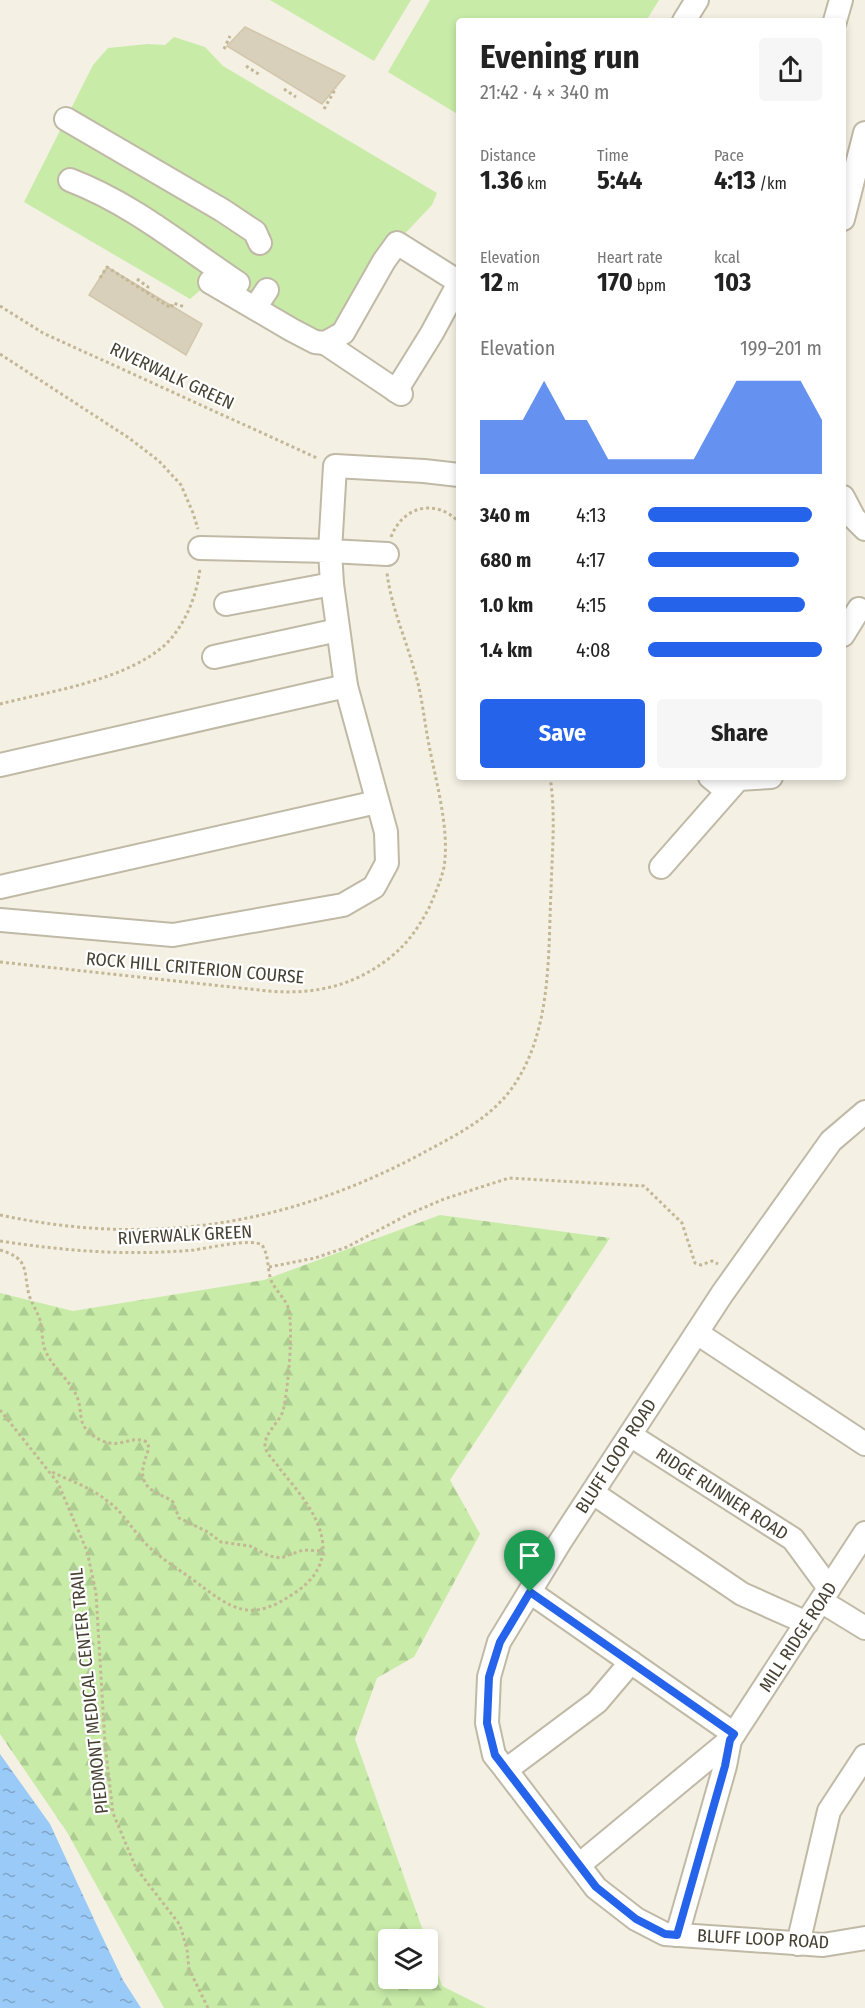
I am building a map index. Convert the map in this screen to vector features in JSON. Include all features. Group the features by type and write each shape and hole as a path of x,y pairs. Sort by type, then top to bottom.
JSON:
{"street":[{"path":"686,18 697,0"},
{"path":"836,18 841,0"},
{"path":"66,119 222,210 255,232 260,243"},
{"path":"846,207 865,133"},
{"path":"70,180 93,189 161,230 262,299 315,342 325,343 398,393 456,288"},
{"path":"325,343 343,333 384,261 397,243 456,280"},
{"path":"210,282 262,299"},
{"path":"0,920 173,935 343,905 375,887 387,863 386,832 346,686 338,630 330,551 335,466 456,475"},
{"path":"846,501 861,519"},
{"path":"200,548 387,554"},
{"path":"226,604 332,584"},
{"path":"846,629 856,607"},
{"path":"214,657 338,630"},
{"path":"0,765 346,686"},
{"path":"661,867 729,781"},
{"path":"0,887 377,802"},
{"name":"BLUFF LOOP ROAD","path":"865,1112 831,1141 735,1276 592,1492 530,1592 500,1642 489,1677 487,1723 495,1755 506,1770 596,1887 636,1919 665,1934 677,1935 823,1945 865,1938"},
{"path":"697,1333 865,1444"},
{"name":"RIDGE RUNNER ROAD","path":"630,1435 793,1539 825,1594 865,1628"},
{"path":"592,1492 742,1594 807,1623"},
{"name":"MILL RIDGE ROAD","path":"579,1865 732,1737 865,1533"},
{"path":"530,1592 631,1662 732,1737"},
{"path":"506,1770 597,1702 631,1662"},
{"name":"MILL RIDGE ROAD","path":"677,1935 732,1737"},
{"path":"798,1944 829,1811 863,1765"}],"path":[{"path":"224,49 230,36"},
{"path":"246,66 260,75"},
{"path":"324,108 336,88"},
{"path":"284,89 296,97"},
{"path":"100,278 107,267 171,308 174,303 185,307"},
{"path":"137,279 148,287 146,292"},
{"name":"RIVERWALK GREEN","path":"0,306 44,333 335,466"},
{"path":"0,354 129,438 159,461 181,485 194,513 200,548 199,579 194,596 178,629 166,643 132,666 0,704"},
{"name":"ROCK HILL CRITERION COURSE","path":"0,962 260,990 307,992 343,984 372,971 397,952 412,936 426,914 441,878 444,865 444,833 415,672 389,589 387,554 397,524 410,512 422,508 436,509 456,519"},
{"path":"0,1215 60,1226 136,1230 209,1226 253,1217 316,1200 401,1165 461,1133 493,1109 504,1099 521,1074 535,1039 544,999 553,826 550,780"},
{"path":"269,1267 315,1258 347,1247 409,1214 444,1199 509,1178 522,1178 644,1186 682,1223 695,1263 701,1265 714,1262 735,1276"},
{"name":"RIVERWALK GREEN","path":"0,1241 85,1252 134,1253 259,1243 265,1249 274,1285 286,1303 290,1322 286,1396 279,1421 266,1438 266,1450 307,1504 319,1528 323,1551"},
{"path":"0,1250 15,1255 25,1268 28,1291 39,1318 45,1351 76,1394 85,1429 95,1437 112,1444 139,1439 147,1442 149,1448 141,1471 143,1479 153,1491 173,1502 179,1518 221,1542 250,1546 269,1556 281,1558 303,1550 323,1551 322,1559 309,1582 300,1589 265,1609 248,1611 239,1609 216,1598 149,1548 121,1513 106,1499 50,1471"},
{"name":"PIEDMONT MEDICAL CENTER TRAIL","path":"0,1410 58,1483 87,1551 93,1578 99,1638 105,1744 113,1813 136,1868 180,1925 187,1949 189,1969 208,2008"}],"green space":[{"path":"270,0 411,0 374,61"},
{"path":"430,0 659,0 648,18 456,18 456,113 388,72"},
{"path":"174,37 205,47 223,66 437,193 432,205 397,242 325,343 210,282 190,299 24,202 93,65 108,48 148,44 165,45"},
{"path":"440,1215 610,1238 450,1480 480,1534 414,1657 377,1678 355,1739 422,1929 378,1929 378,1989 438,1989 438,1974 442,1986 486,2008 164,2008 67,1832 0,1734 0,1293 73,1311 264,1280"}],"water":[{"path":"0,1754 50,1824 123,1980 141,2008 0,2008"}],"building":[{"path":"245,27 345,76 322,104 227,46"},
{"path":"107,267 202,324 186,355 89,295"}],"route":[{"path":"530,1592 734,1734 730,1740 725,1766 677,1935 665,1934 636,1919 596,1887 495,1755 487,1723 489,1677 500,1642 530,1592"}]}
